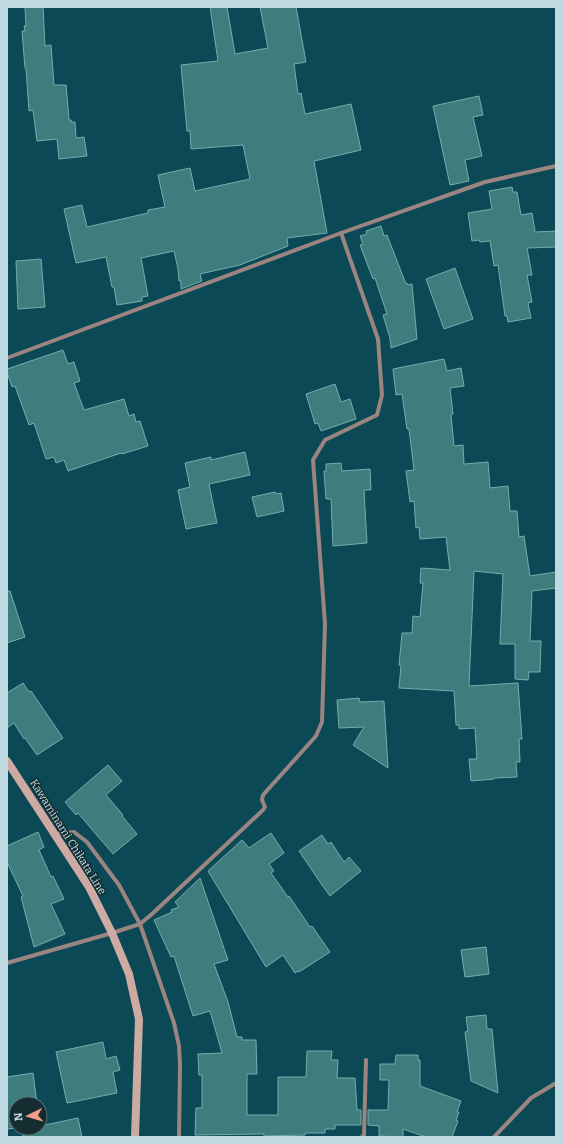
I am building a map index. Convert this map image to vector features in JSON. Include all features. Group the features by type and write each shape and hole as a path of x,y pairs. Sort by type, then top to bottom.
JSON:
{"main road":[{"name":"Kawaminami Chikata Line","path":"7,761 89,887 112,933 129,974 139,1019 135,1137"}],"street":[{"path":"7,358 341,233 485,182 556,166"},
{"path":"7,963 140,924 263,810 265,807 262,800 263,795 316,736 322,722 325,624 313,460 325,440 377,415 382,396 378,339 341,233"},
{"path":"54,834 74,832 87,842 119,886 140,924 174,1023 180,1065 179,1137"},
{"path":"362,1137 364,1135 366,1060"},
{"path":"494,1137 531,1098 556,1083"}],"building":[{"path":"25,7 43,7 45,46 51,45 54,85 66,85 69,120 71,120 71,122 75,122 76,138 84,137 87,156 59,159 57,139 37,141 33,110 29,111 25,68 22,31 25,31 24,26 26,26"},
{"path":"210,7 227,7 235,54 268,48 260,7 296,7 306,62 294,64 298,94 301,93 305,114 351,104 361,150 314,161 327,233 287,238 288,246 240,265 200,274 202,281 181,289 181,281 179,281 174,251 141,258 148,296 142,297 142,301 117,305 106,257 76,263 64,209 82,205 87,227 148,213 148,210 165,207 158,175 190,168 195,191 250,179 243,145 191,149 190,131 187,131 181,65 218,61"},
{"path":"479,96 483,115 473,117 482,156 465,160 469,181 450,185 433,106"},
{"path":"512,187 513,192 517,192 521,215 532,213 535,232 556,231 556,247 527,248 532,275 527,275 532,302 528,303 531,318 508,322 507,316 505,316 498,265 494,266 490,241 472,241 468,213 492,209 489,191"},
{"path":"381,226 384,236 387,235 406,284 412,284 417,339 391,348 390,338 383,315 387,314 375,278 373,279 360,245 363,244 360,236 367,234 366,231"},
{"path":"41,259 45,307 18,309 16,261"},
{"path":"455,268 473,319 444,329 426,279"},
{"path":"63,350 68,364 74,362 80,381 74,383 84,410 124,399 129,416 134,414 136,422 140,421 148,446 122,454 121,453 68,471 64,460 56,463 54,457 46,459 34,423 29,425 15,386 12,387 7,369"},
{"path":"444,359 447,371 461,368 464,386 450,388 453,414 451,415 454,446 463,445 464,464 488,462 490,488 508,486 510,511 517,511 519,537 524,536 530,576 556,572 556,588 532,591 530,641 541,641 540,672 529,672 528,680 515,679 515,644 500,644 503,574 474,571 469,686 518,683 522,739 519,739 520,762 516,762 517,777 471,781 469,759 477,759 475,728 459,729 459,725 456,725 454,691 399,688 401,666 399,665 402,633 412,633 413,616 420,617 423,583 420,583 421,568 450,570 446,537 420,539 419,527 416,528 414,501 410,502 406,471 414,470 409,429 407,429 402,394 396,395 393,369"},
{"path":"335,384 341,402 350,399 356,419 321,431 318,423 315,424 306,394"},
{"path":"245,452 250,475 209,484 217,523 186,529 178,490 190,487 185,463 211,457 211,460"},
{"path":"341,463 342,471 370,469 371,490 364,490 367,543 333,546 331,499 326,499 324,471 326,471 326,464"},
{"path":"275,492 276,494 281,493 284,511 257,517 252,497"},
{"path":"7,591 10,591 25,637 7,643"},
{"path":"23,683 29,692 31,691 63,738 37,755 25,738 24,739 14,723 7,728 7,693"},
{"path":"359,698 360,702 384,701 388,768 353,745 364,727 339,728 337,700"},
{"path":"108,765 122,781 106,795 137,834 113,854 78,813 76,815 65,802"},
{"path":"38,832 44,847 39,850 51,877 53,876 64,899 51,904 65,934 34,947 21,897 23,896 7,862 7,846"},
{"path":"271,833 284,853 269,864 274,871 271,873 330,952 299,972 298,971 295,973 283,955 266,967 208,871 242,840 249,848"},
{"path":"322,835 328,844 331,842 344,862 349,857 361,871 330,896 299,851"},
{"path":"200,878 228,960 214,964 228,1002 237,1037 242,1037 242,1040 256,1040 257,1074 247,1074 247,1115 278,1115 278,1077 306,1077 307,1051 332,1051 331,1060 338,1060 337,1078 355,1078 357,1110 361,1110 361,1125 335,1125 335,1129 325,1129 325,1133 305,1133 305,1135 195,1135 196,1108 202,1108 202,1075 199,1075 198,1054 222,1053 210,1011 193,1016 174,956 171,957 154,920 172,912 171,910 179,907 175,902"},
{"path":"486,947 489,974 465,977 461,950"},
{"path":"486,1015 487,1029 492,1029 498,1093 471,1081 465,1032 468,1031 466,1017"},
{"path":"103,1042 106,1059 116,1056 120,1070 113,1072 117,1093 67,1103 56,1052"},
{"path":"396,1055 418,1055 418,1060 420,1060 420,1086 461,1101 457,1112 459,1112 456,1120 458,1121 452,1137 426,1137 403,1129 403,1137 379,1136 379,1126 368,1125 368,1110 388,1110 389,1080 380,1080 380,1064 395,1064"},
{"path":"33,1073 36,1096 8,1096 7,1129 7,1077"},
{"path":"78,1118 82,1137 23,1137 48,1136 48,1124"}]}
